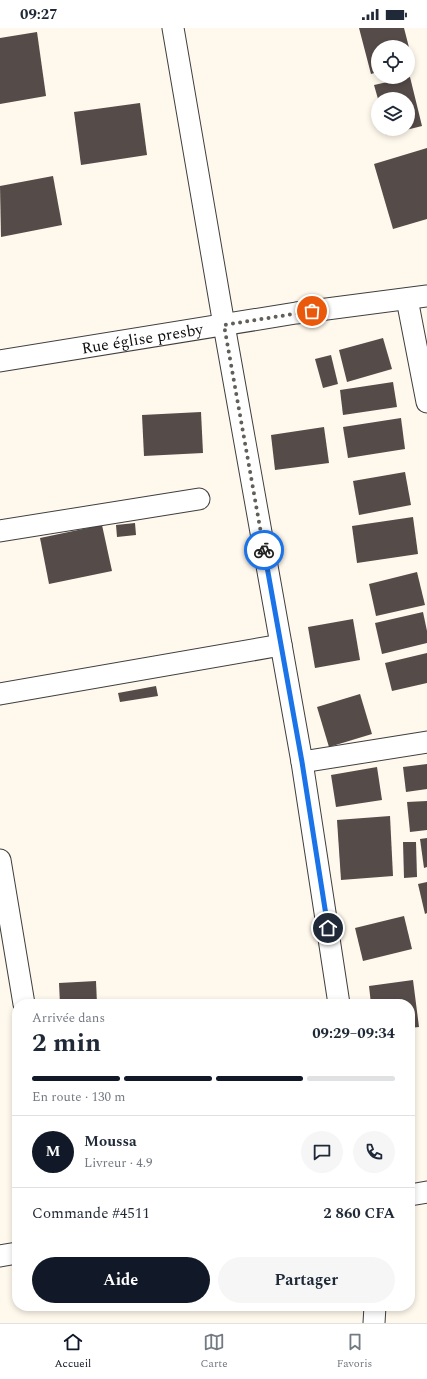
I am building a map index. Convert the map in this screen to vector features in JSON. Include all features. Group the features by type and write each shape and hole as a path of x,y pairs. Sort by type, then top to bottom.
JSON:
{"street":[{"path":"173,28 302,762 338,999"},
{"name":"Rue église presby","path":"0,361 296,313 427,296"},
{"path":"406,299 427,402"},
{"path":"0,531 199,499"},
{"path":"0,694 281,644"},
{"path":"302,762 427,742"},
{"path":"0,860 23,999"},
{"path":"415,1194 427,1192"},
{"path":"0,1256 12,1254"},
{"path":"374,1323 375,1311"}],"building":[{"path":"359,28 404,28 407,40 371,40 371,74"},
{"path":"37,32 46,96 0,104 0,38"},
{"path":"412,84 414,92 376,92 374,85"},
{"path":"415,97 422,126 415,128"},
{"path":"140,103 147,155 81,165 74,112"},
{"path":"427,148 427,219 393,229 374,164"},
{"path":"53,176 62,225 1,237 0,186"},
{"path":"383,338 392,369 347,382 339,350"},
{"path":"331,355 338,384 323,388 315,359"},
{"path":"393,382 397,407 343,415 340,390"},
{"path":"201,412 203,453 144,456 142,415"},
{"path":"401,418 405,449 348,458 343,427"},
{"path":"324,427 329,463 275,470 271,435"},
{"path":"405,472 411,505 359,515 353,481"},
{"path":"413,517 418,554 357,563 352,526"},
{"path":"135,523 136,535 117,537 116,525"},
{"path":"102,525 112,571 49,584 40,538"},
{"path":"417,572 425,605 376,616 369,584"},
{"path":"423,612 427,631 427,643 382,654 375,623"},
{"path":"353,619 360,660 315,668 308,627"},
{"path":"427,653 427,683 392,691 385,663"},
{"path":"156,686 158,696 120,702 118,693"},
{"path":"360,694 372,734 329,747 317,707"},
{"path":"427,764 427,789 406,792 403,767"},
{"path":"377,767 382,800 336,807 331,775"},
{"path":"427,801 427,830 410,832 407,802"},
{"path":"390,816 393,876 341,880 337,820"},
{"path":"427,838 427,867 424,868 420,839"},
{"path":"403,842 416,842 417,877 404,878"},
{"path":"427,882 427,913 425,914 418,884"},
{"path":"404,916 412,949 363,961 355,928"},
{"path":"413,980 419,1027 415,1027 415,999 370,999 369,986"},
{"path":"96,981 97,999 60,999 59,983"}],"way so far":[{"path":"264,550 224,325 312,311"}],"route":[{"path":"264,550 302,762 328,928"}]}
